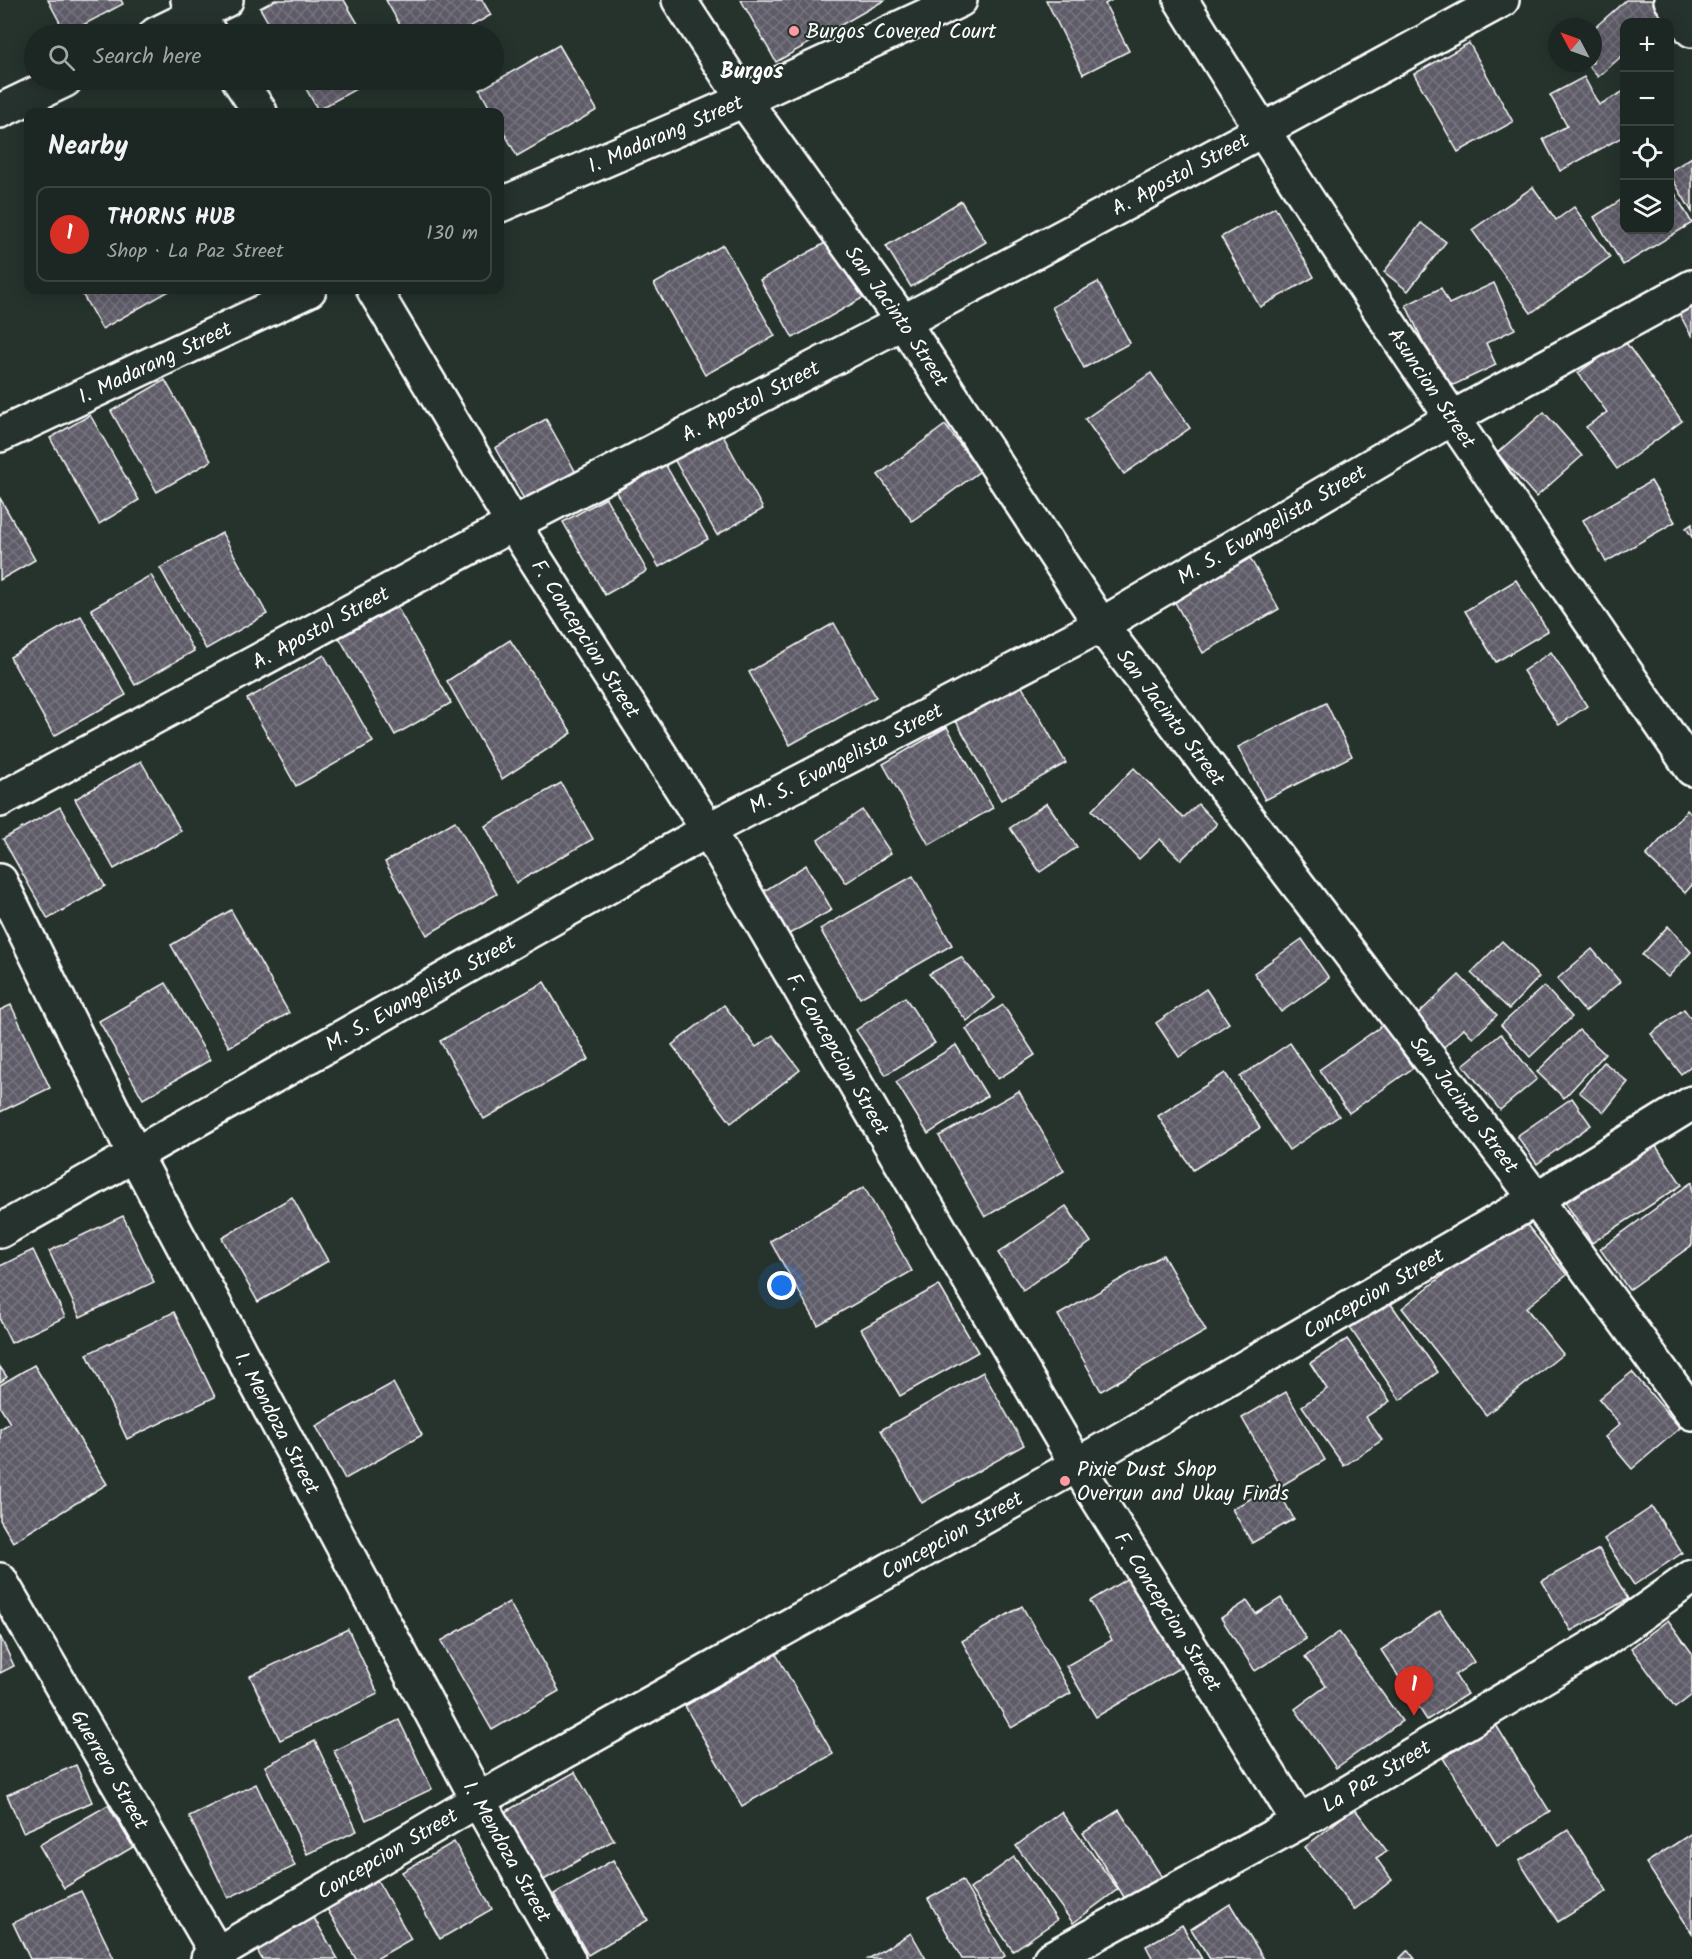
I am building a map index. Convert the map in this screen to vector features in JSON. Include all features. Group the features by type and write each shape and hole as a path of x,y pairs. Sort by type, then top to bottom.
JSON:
{"street":[{"path":"179,24 226,0"},
{"name":"San Jacinto Street","path":"679,0 744,100 903,322 1101,625 1536,1199 1692,1413"},
{"name":"I. Madarang Street","path":"504,203 744,100 960,0"},
{"name":"Asuncion Street","path":"1180,0 1261,131 1452,418 1692,769"},
{"name":"A. Apostol Street","path":"0,800 513,524 903,322 1502,0"},
{"path":"1671,0 1692,30"},
{"path":"0,111 44,90"},
{"path":"246,90 257,108"},
{"name":"M. S. Evangelista Street","path":"0,1230 708,830 1101,625 1452,418 1692,287"},
{"name":"I. Madarang Street","path":"0,435 300,294"},
{"name":"F. Concepcion Street","path":"376,294 513,524 708,830 1077,1466 1299,1822"},
{"name":"I. Mendoza Street","path":"0,880 135,1155 478,1800 568,1959"},
{"name":"Concepcion Street","path":"215,1957 478,1800 1077,1466 1536,1199 1692,1103"},
{"name":"La Paz Street","path":"1050,1959 1299,1822 1598,1644 1692,1577"},
{"name":"Guerrero Street","path":"0,1580 215,1957"}],"building":[{"path":"48,0 121,0 123,4 85,24 61,24"},
{"path":"275,0 344,0 358,24 269,24 260,8"},
{"path":"386,0 482,0 491,15 475,24 399,24"},
{"name":"Burgos Covered Court","path":"741,0 885,0 776,62"},
{"path":"1046,0 1112,0 1105,4 1129,51 1083,74"},
{"path":"1626,0 1651,0 1667,18 1620,18 1620,58 1598,77 1594,72 1602,72 1602,21"},
{"path":"1469,43 1513,122 1458,152 1414,74"},
{"path":"559,45 597,110 517,156 504,132 504,108 490,108 480,90 504,90 504,76"},
{"path":"1584,77 1599,105 1620,93 1620,138 1560,171 1543,139 1567,126 1550,95"},
{"path":"307,90 354,90 322,108 317,108"},
{"path":"1692,157 1692,212 1674,182 1674,168"},
{"path":"1533,187 1556,220 1574,207 1610,257 1531,313 1472,230"},
{"path":"1674,192 1692,223 1674,234"},
{"path":"961,201 986,242 911,287 886,246"},
{"path":"1620,201 1620,234 1674,234 1623,265 1594,217"},
{"path":"1275,207 1314,277 1260,307 1221,237"},
{"path":"1421,223 1446,242 1408,291 1384,272"},
{"path":"832,239 864,297 793,338 760,280"},
{"path":"723,245 775,336 705,375 654,284"},
{"path":"1098,282 1130,343 1084,368 1052,307"},
{"path":"1494,283 1515,329 1486,343 1496,365 1445,389 1406,305 1441,288 1449,304"},
{"path":"82,294 164,294 102,329"},
{"path":"1692,303 1692,337 1678,311"},
{"path":"1624,340 1682,421 1617,469 1586,427 1607,412 1578,373"},
{"path":"1151,373 1190,428 1124,474 1085,419"},
{"path":"165,380 211,461 157,492 111,411"},
{"path":"1544,412 1582,456 1536,497 1497,453"},
{"path":"90,415 139,500 99,524 50,438"},
{"path":"546,419 579,478 528,506 495,448"},
{"path":"945,425 980,471 912,521 878,475"},
{"path":"721,432 763,509 717,535 674,459"},
{"path":"665,464 708,539 659,567 616,492"},
{"path":"1651,481 1675,522 1606,562 1583,520"},
{"path":"0,498 35,560 0,580"},
{"path":"606,498 647,571 605,595 563,522"},
{"path":"1692,524 1692,537 1686,528"},
{"path":"222,533 267,614 206,649 160,568"},
{"path":"1246,551 1279,609 1203,653 1171,595"},
{"path":"151,575 194,651 135,685 91,609"},
{"path":"1516,580 1548,631 1496,662 1465,611"},
{"path":"396,605 451,703 395,735 339,637"},
{"path":"81,616 126,695 54,736 10,657"},
{"path":"834,623 876,697 790,745 749,672"},
{"path":"510,640 572,733 502,779 447,681"},
{"path":"1551,652 1587,706 1559,725 1523,671"},
{"path":"324,655 373,742 296,786 247,699"},
{"path":"1021,685 1066,763 1001,800 956,721"},
{"path":"1326,703 1352,756 1265,800 1238,747"},
{"path":"947,727 993,808 929,845 883,764"},
{"path":"141,761 181,831 114,869 75,799"},
{"path":"1134,768 1183,818 1198,804 1217,824 1181,860 1160,839 1139,859 1092,810"},
{"path":"561,783 593,839 516,883 485,826"},
{"path":"1047,803 1077,847 1040,872 1010,828"},
{"path":"60,807 105,886 48,919 3,839"},
{"path":"862,810 891,853 846,883 818,840"},
{"path":"1687,810 1692,814 1692,885 1685,893 1646,856"},
{"path":"455,821 497,894 427,935 385,862"},
{"path":"806,865 832,910 789,934 764,891"},
{"path":"913,876 952,945 860,998 820,929"},
{"path":"231,910 289,1013 229,1047 171,945"},
{"path":"1668,926 1691,952 1668,977 1642,955"},
{"path":"1302,939 1329,978 1281,1012 1254,973"},
{"path":"1502,941 1539,977 1509,1009 1471,973"},
{"path":"1592,949 1620,982 1585,1012 1557,979"},
{"path":"961,957 995,998 967,1021 929,974"},
{"path":"1459,975 1497,1015 1473,1038 1464,1028 1444,1047 1415,1017"},
{"path":"544,982 589,1059 484,1119 440,1041"},
{"path":"166,983 210,1060 143,1099 99,1021"},
{"path":"1544,986 1572,1017 1530,1057 1501,1025"},
{"path":"1206,989 1229,1023 1179,1057 1156,1023"},
{"path":"905,997 935,1043 886,1075 856,1030"},
{"path":"11,1005 50,1088 0,1112 0,1010"},
{"path":"724,1005 756,1047 773,1035 800,1070 731,1123 672,1045"},
{"path":"1003,1005 1035,1055 998,1079 966,1029"},
{"path":"1684,1009 1692,1020 1692,1065 1681,1074 1651,1034"},
{"path":"1383,1025 1413,1068 1349,1113 1319,1070"},
{"path":"1579,1030 1605,1054 1564,1098 1537,1072"},
{"path":"1501,1034 1537,1079 1500,1110 1463,1065"},
{"path":"1290,1043 1339,1116 1289,1150 1240,1077"},
{"path":"956,1045 987,1096 928,1134 896,1082"},
{"path":"1604,1062 1628,1082 1604,1112 1579,1092"},
{"path":"1225,1073 1260,1128 1193,1170 1158,1116"},
{"path":"1019,1091 1064,1171 985,1217 939,1136"},
{"path":"1572,1098 1591,1125 1537,1164 1517,1136"},
{"path":"1654,1143 1682,1185 1592,1243 1565,1202"},
{"path":"1692,1182 1692,1245 1629,1290 1600,1249"},
{"path":"864,1187 912,1271 818,1325 770,1241"},
{"path":"292,1197 328,1261 258,1302 222,1238"},
{"path":"1066,1206 1091,1242 1023,1290 998,1253"},
{"path":"1519,1215 1567,1275 1526,1308 1563,1354 1486,1415 1402,1308"},
{"path":"123,1216 154,1282 80,1317 49,1251"},
{"path":"33,1250 65,1317 11,1343 0,1320 0,1266"},
{"path":"1163,1255 1206,1331 1101,1391 1058,1315"},
{"path":"939,1285 978,1352 900,1396 861,1329"},
{"path":"1389,1301 1438,1372 1400,1400 1350,1328"},
{"path":"174,1312 215,1397 127,1439 87,1354"},
{"path":"1347,1339 1390,1401 1366,1417 1382,1440 1344,1466 1302,1406 1327,1389 1310,1363"},
{"path":"34,1365 107,1484 13,1542 0,1520 0,1429 10,1423 0,1407 0,1385"},
{"path":"0,1367 7,1377 0,1382"},
{"path":"983,1372 1024,1445 922,1503 881,1430"},
{"path":"1632,1372 1680,1428 1632,1469 1605,1437 1620,1424 1599,1399"},
{"path":"393,1383 422,1435 345,1479 316,1426"},
{"path":"1286,1392 1325,1460 1281,1486 1242,1418"},
{"path":"1275,1485 1294,1519 1252,1543 1232,1509"},
{"path":"1652,1507 1682,1553 1634,1585 1604,1539"},
{"path":"1599,1549 1628,1599 1571,1631 1542,1581"},
{"path":"1128,1578 1181,1667 1096,1717 1066,1666 1112,1640 1090,1601"},
{"path":"1281,1598 1306,1639 1255,1671 1221,1618 1247,1601 1256,1614"},
{"path":"509,1602 559,1691 492,1730 441,1641"},
{"path":"1022,1606 1071,1693 1011,1728 962,1641"},
{"path":"1440,1611 1474,1662 1455,1675 1467,1694 1427,1720 1381,1650"},
{"path":"1668,1620 1692,1653 1692,1695 1675,1708 1631,1648"},
{"path":"348,1629 378,1694 280,1740 250,1676"},
{"path":"1339,1632 1402,1721 1336,1768 1295,1709 1326,1686 1305,1657"},
{"path":"0,1636 14,1666 0,1673"},
{"path":"776,1654 833,1754 742,1806 685,1706"},
{"path":"399,1720 432,1789 366,1820 334,1751"},
{"path":"1496,1725 1550,1812 1497,1845 1443,1758"},
{"path":"315,1741 357,1831 307,1854 265,1766"},
{"path":"76,1765 92,1802 23,1832 7,1795"},
{"path":"575,1772 614,1840 542,1881 503,1813"},
{"path":"256,1784 295,1866 228,1898 189,1816"},
{"path":"108,1805 133,1847 64,1888 39,1845"},
{"path":"1354,1808 1387,1851 1376,1858 1392,1880 1354,1910 1305,1847"},
{"path":"1119,1810 1162,1877 1126,1900 1083,1833"},
{"path":"1061,1812 1118,1889 1073,1923 1016,1846"},
{"path":"1568,1830 1607,1891 1558,1922 1519,1861"},
{"path":"1692,1833 1692,1933 1646,1863"},
{"path":"454,1842 492,1909 440,1939 402,1872"},
{"path":"1014,1857 1057,1920 1013,1951 970,1889"},
{"path":"613,1860 648,1920 588,1955 554,1894"},
{"path":"373,1873 411,1939 376,1959 356,1959 323,1902"},
{"path":"962,1880 1005,1956 1000,1959 962,1959 928,1899"},
{"path":"81,1891 114,1959 30,1959 13,1923"},
{"path":"1230,1904 1264,1959 1210,1959 1191,1929"},
{"path":"310,1911 338,1959 262,1959 253,1943"},
{"path":"1182,1925 1202,1959 1153,1959 1146,1946"},
{"path":"911,1933 926,1959 868,1959"},
{"path":"1408,1950 1415,1959 1399,1959"}],"place":[{"name":"Burgos Covered Court","path":"794,31"},
{"name":"Pixie Dust Shop Overrun and Ukay Finds","path":"1065,1481"},
{"name":"THORNS HUB","path":"1414,1716"}],"district":[{"name":"Burgos","path":"752,70"}]}
